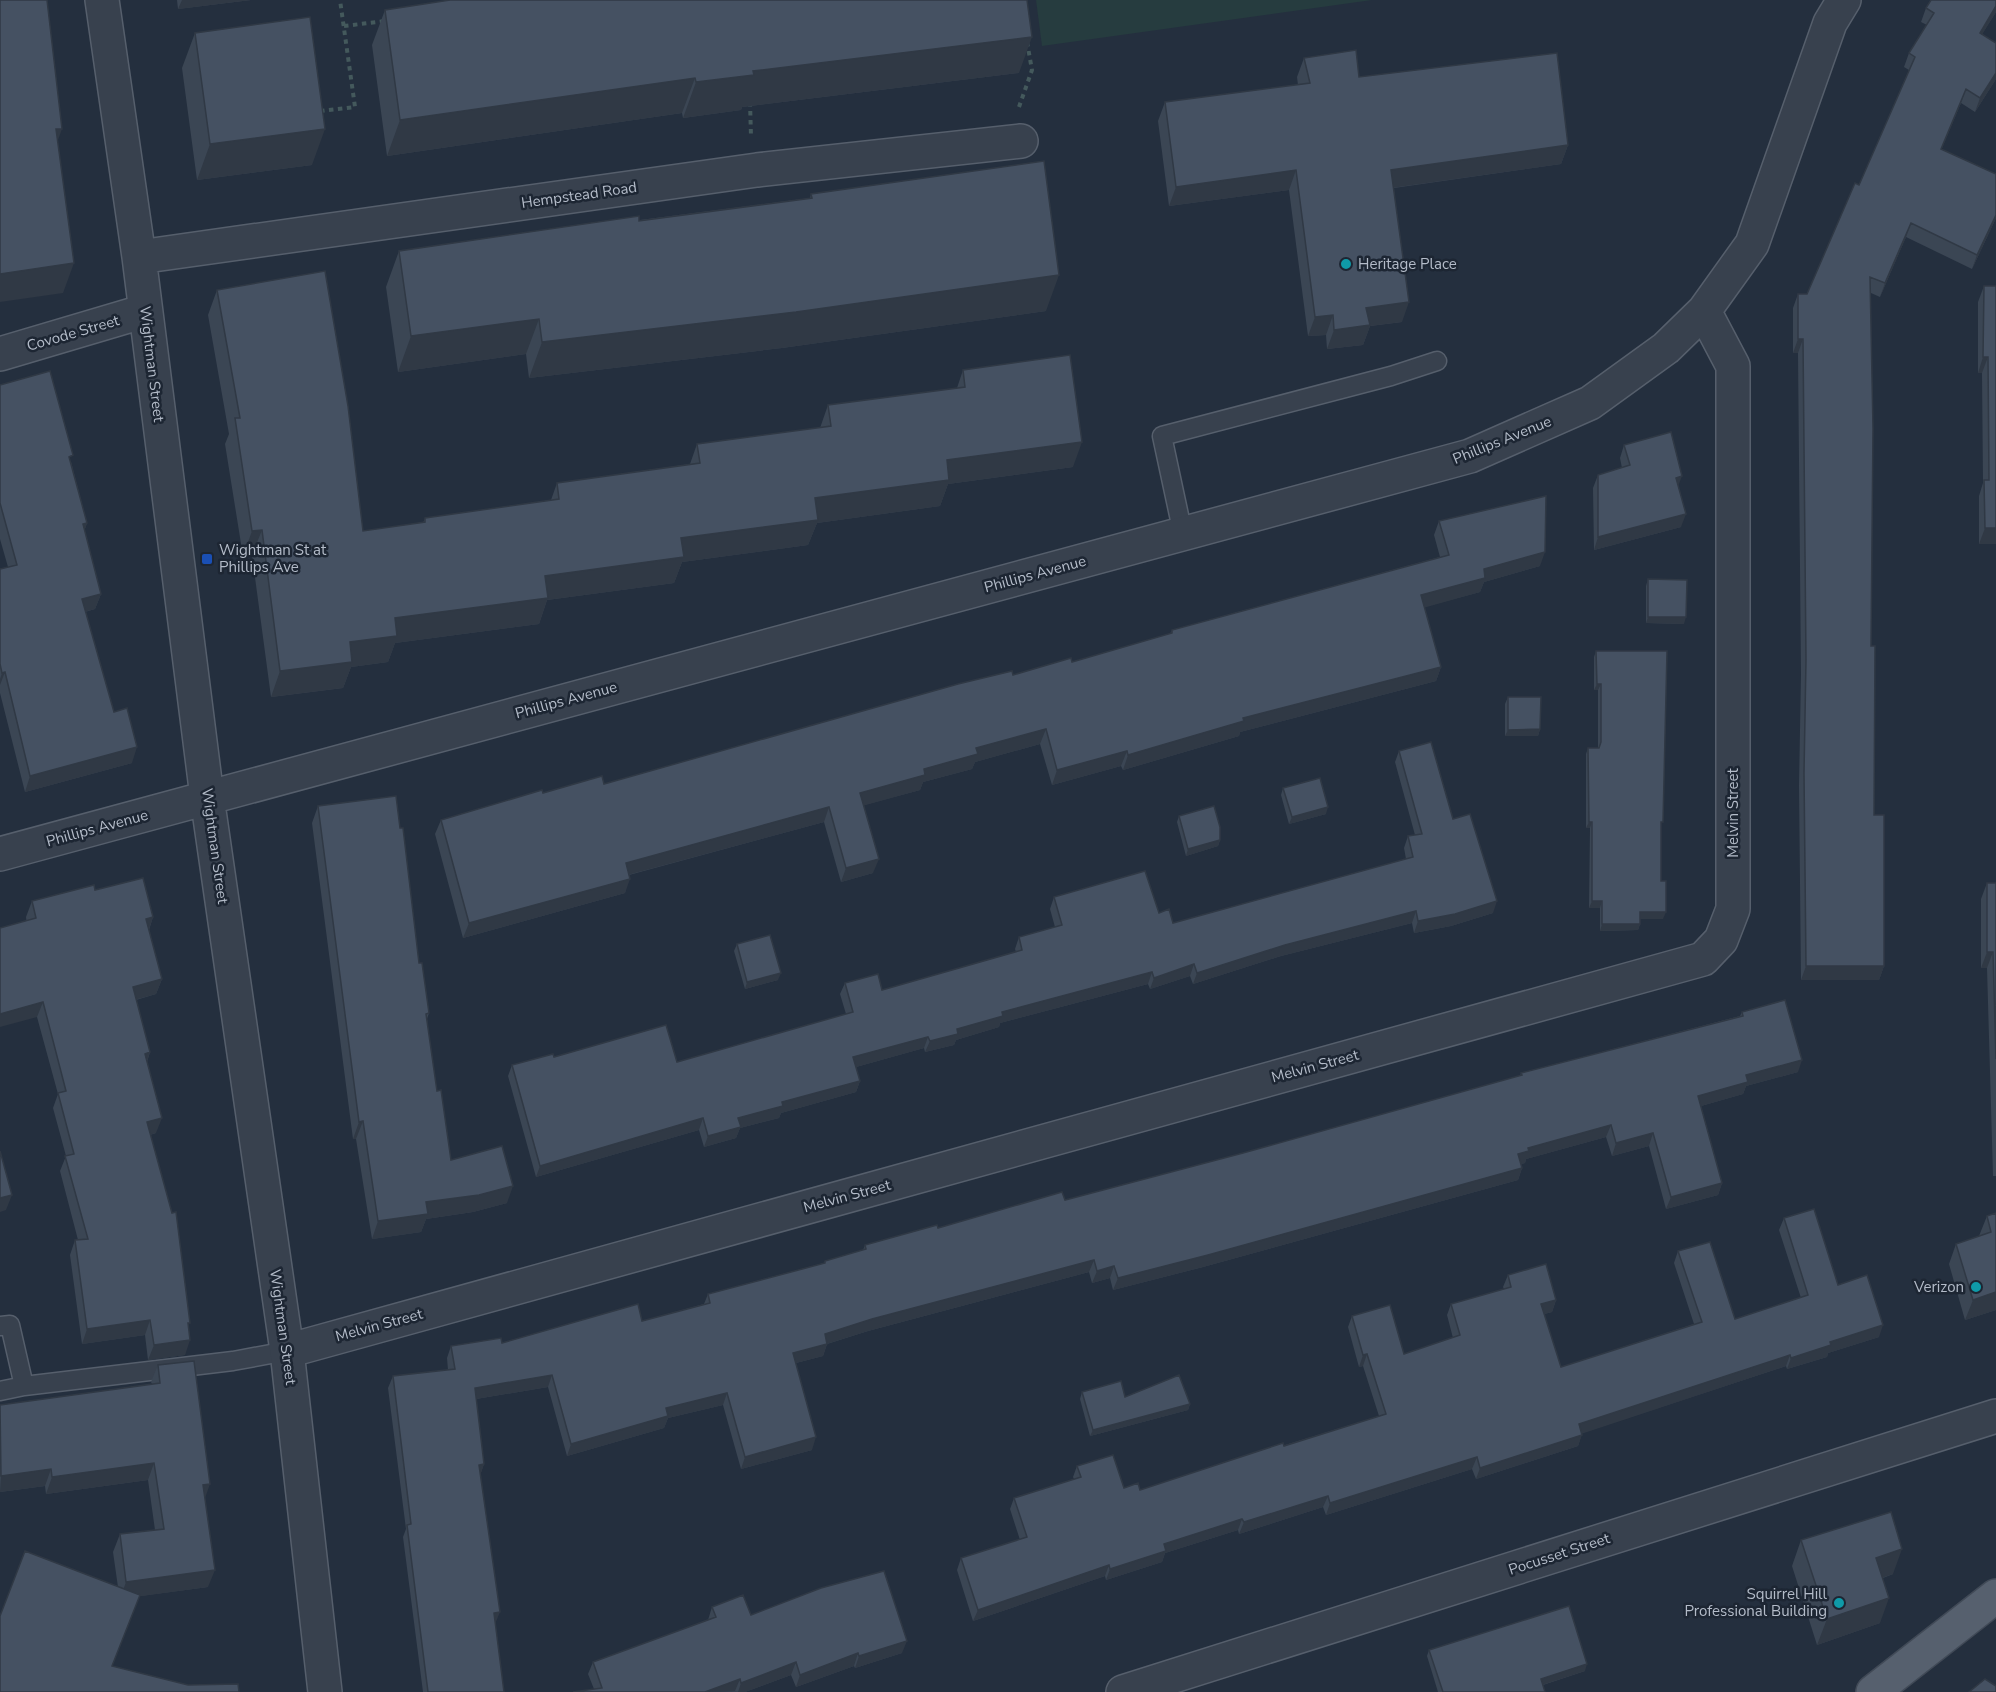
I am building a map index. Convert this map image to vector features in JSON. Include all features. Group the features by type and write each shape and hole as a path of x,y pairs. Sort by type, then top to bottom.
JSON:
{"main road":[{"path":"1873,1692 1996,1596"}],"street":[{"name":"Wightman Street","path":"102,0 139,257 207,797 287,1351 325,1692"},
{"name":"Phillips Avenue","path":"0,854 1470,456 1590,403 1666,348 1704,311 1752,244 1830,23 1844,0"},
{"name":"Hempstead Road","path":"139,257 757,170 1021,141"},
{"name":"Covode Street","path":"0,354 145,311"},
{"name":"Melvin Street","path":"287,1351 1703,959 1721,940 1733,909 1733,366 1704,311"},
{"name":"Pocusset Street","path":"1123,1692 1996,1416"}],"lane":[{"path":"1183,534 1162,436 1391,376 1437,361"},
{"path":"0,1326 10,1325 24,1386"},
{"path":"0,1392 24,1386 210,1364 287,1351"}],"path":[{"path":"316,112 355,107 340,0"},
{"path":"344,26 391,20"},
{"path":"1021,141 1017,112 1032,70 1026,35"},
{"path":"750,93 748,114 751,136"}],"green space":[{"path":"1036,0 1372,0 1042,46"}],"building":[{"path":"0,0 47,0 62,129 56,129 74,263 0,274"},
{"path":"450,0 1027,0 1032,37 753,71 754,75 696,82 695,78 400,120 385,10"},
{"path":"1931,0 1996,0 1996,6 1980,33 1996,43 1996,73 1980,98 1966,89 1941,149 1996,174 1996,215 1977,255 1911,223 1885,283 1870,277 1873,428 1871,646 1875,646 1874,815 1884,815 1884,966 1806,966 1803,339 1798,339 1798,294 1807,294 1855,183 1859,185 1915,57 1909,53 1934,13 1926,8"},
{"path":"310,17 325,129 210,144 195,33"},
{"name":"Heritage Place","path":"1356,50 1359,77 1557,53 1568,145 1391,170 1409,302 1366,308 1370,325 1334,330 1333,315 1315,317 1296,170 1176,187 1165,102 1310,83 1304,58"},
{"path":"1044,161 1059,275 796,312 542,342 539,319 411,336 399,251 639,216 639,221 812,198 811,194"},
{"path":"325,271 348,406 363,531 425,522 425,518 559,499 557,483 700,463 697,444 831,426 828,405 965,387 963,370 1070,355 1082,442 947,460 949,480 815,498 818,520 681,538 684,557 545,576 548,598 395,618 397,636 350,642 352,662 280,671 262,530 252,531 235,418 240,418 217,290"},
{"path":"1984,286 1996,286 1996,528 1985,528 1984,480 1989,480 1988,357 1983,357"},
{"path":"50,371 73,455 69,457 87,523 83,524 101,594 82,599 114,712 127,708 137,747 30,776 5,672 2,673 0,664 0,569 17,565 0,503 0,385"},
{"path":"1671,432 1682,476 1676,478 1686,514 1598,537 1598,475 1630,465 1624,445"},
{"path":"1546,496 1545,552 1484,569 1485,578 1421,595 1441,667 1243,718 1244,721 1128,755 1127,751 1057,770 1046,729 976,748 978,754 924,769 925,775 860,793 879,859 846,868 829,807 626,863 630,879 469,923 441,820 542,790 543,793 602,776 604,784 958,684 1012,671 1013,675 1071,658 1072,662 1172,633 1172,630 1449,555 1439,521"},
{"path":"1648,579 1687,580 1686,617 1648,617"},
{"path":"1596,651 1667,651 1663,822 1661,822 1661,881 1666,881 1666,912 1640,912 1640,924 1602,924 1602,901 1592,901 1592,822 1589,822 1588,748 1599,748 1601,742 1601,684 1597,684"},
{"path":"1508,697 1541,697 1540,729 1508,730"},
{"path":"1431,742 1453,819 1470,814 1497,901 1455,914 1418,921 1416,911 1285,945 1197,973 1194,964 1154,978 1152,972 1002,1012 1003,1016 957,1029 958,1034 930,1041 928,1037 853,1057 860,1081 782,1102 783,1106 738,1118 741,1127 708,1136 703,1118 540,1166 512,1065 553,1054 554,1057 666,1025 677,1062 853,1012 845,983 878,974 882,990 1022,950 1019,937 1062,925 1054,897 1145,871 1159,913 1169,909 1173,923 1413,857 1408,836 1422,834 1399,751"},
{"path":"1320,778 1328,807 1292,817 1283,788"},
{"path":"396,796 400,828 403,828 419,963 422,963 429,1013 426,1014 437,1091 441,1090 451,1160 502,1146 513,1186 479,1195 426,1202 428,1214 378,1221 363,1121 359,1122 318,806"},
{"path":"1214,806 1220,827 1220,840 1188,849 1179,816"},
{"path":"143,878 153,917 146,919 162,979 133,987 150,1052 145,1054 162,1118 147,1122 172,1213 176,1212 190,1323 188,1323 190,1340 154,1345 150,1320 87,1329 75,1240 88,1239 65,1156 74,1154 58,1093 66,1091 43,1002 0,1014 0,928 36,918 32,901 94,885 95,890"},
{"path":"1987,883 1996,883 1996,1059 1993,952 1987,952"},
{"path":"770,935 781,973 747,982 737,944"},
{"path":"1785,1000 1802,1060 1746,1075 1748,1082 1698,1096 1722,1183 1671,1197 1653,1133 1616,1143 1611,1125 1528,1148 1529,1151 1518,1154 1522,1168 1208,1255 1118,1278 1114,1266 1097,1271 1094,1260 872,1319 825,1334 827,1344 793,1353 816,1437 745,1457 727,1393 666,1408 668,1416 571,1444 552,1375 475,1388 484,1464 479,1465 500,1612 494,1613 504,1692 428,1692 407,1525 411,1524 393,1376 455,1369 451,1346 501,1338 502,1343 638,1304 642,1321 710,1303 708,1294 825,1263 825,1261 866,1249 865,1245 937,1225 938,1228 1062,1192 1065,1200 1243,1153 1522,1075 1521,1073 1743,1016 1742,1012"},
{"path":"0,1151 12,1195 0,1198"},
{"path":"1814,1209 1838,1285 1867,1275 1883,1325 1830,1342 1831,1345 1791,1358 1790,1355 1579,1424 1582,1435 1480,1468 1477,1457 1330,1503 1328,1496 1244,1522 1242,1519 1164,1544 1166,1551 1110,1569 1109,1565 978,1610 961,1558 1027,1537 1014,1498 1081,1477 1077,1466 1113,1455 1124,1488 1138,1483 1140,1490 1283,1443 1284,1446 1386,1414 1367,1354 1363,1355 1352,1316 1390,1305 1404,1354 1460,1335 1451,1304 1511,1287 1508,1275 1546,1264 1556,1300 1541,1304 1561,1367 1702,1322 1678,1251 1710,1242 1735,1319 1808,1295 1784,1218"},
{"path":"1996,1213 1996,1292 1973,1300 1956,1244 1991,1232 1987,1216"},
{"path":"194,1361 210,1484 203,1485 215,1570 126,1582 120,1534 164,1529 154,1463 52,1477 51,1469 1,1476 0,1405 160,1383 158,1365"},
{"path":"1179,1375 1190,1404 1093,1430 1082,1392 1121,1381 1125,1397"},
{"path":"1891,1512 1902,1549 1876,1558 1889,1598 1827,1619 1801,1540"},
{"path":"25,1551 140,1595 112,1666 188,1685 238,1684 239,1692 0,1692 0,1616"},
{"path":"884,1571 907,1641 859,1656 858,1653 800,1675 796,1662 741,1683 740,1679 705,1692 573,1692 602,1688 593,1662 716,1617 712,1607 743,1595 751,1615 821,1588"},
{"path":"1569,1606 1587,1664 1541,1679 1545,1692 1443,1692 1429,1650"},
{"path":"1985,1679 1996,1686 1996,1692 1969,1692"}],"place":[{"name":"Heritage Place","path":"1346,264"},
{"name":"Wightman St at Phillips Ave","path":"207,559"},
{"name":"Verizon","path":"1976,1287"},
{"name":"Squirrel Hill Professional Building","path":"1839,1603"}]}
